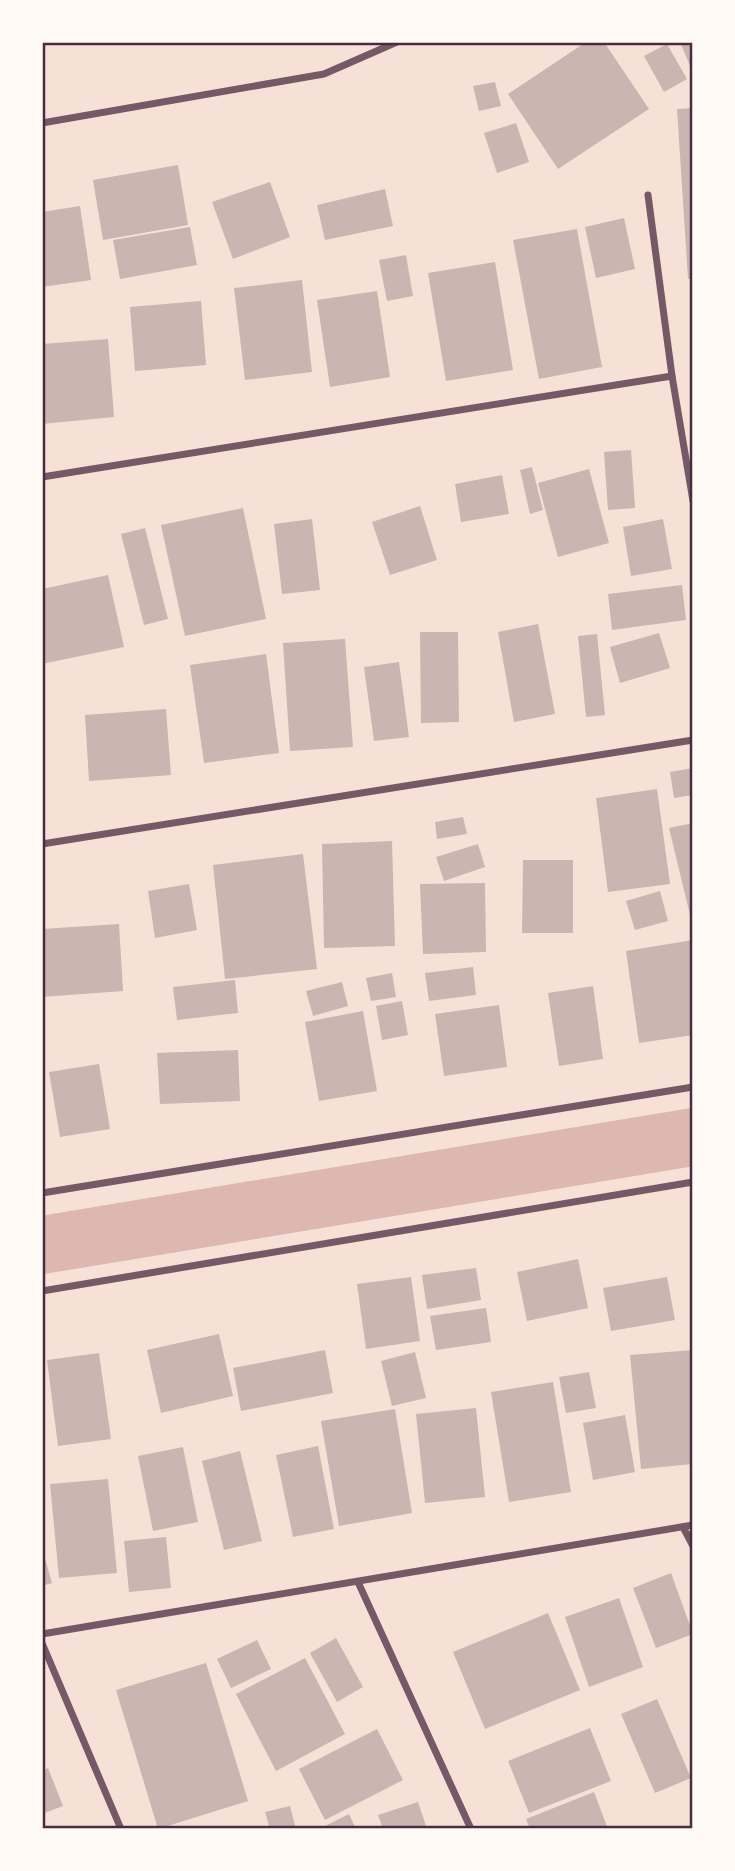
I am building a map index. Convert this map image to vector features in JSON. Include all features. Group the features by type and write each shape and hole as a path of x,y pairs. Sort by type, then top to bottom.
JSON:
{"street":[{"path":"42,123 324,74 396,42"},
{"path":"648,195 672,376 689,461 693,501"},
{"path":"42,477 672,376"},
{"path":"42,844 693,740"},
{"path":"42,1193 693,1087"},
{"path":"42,1291 693,1182"},
{"path":"42,1634 693,1525"},
{"path":"684,1527 693,1546"},
{"path":"358,1582 471,1829"},
{"path":"42,1643 121,1829"}],"building":[{"path":"586,42 604,42 649,109 558,169 508,94"},
{"path":"680,42 693,42 693,65 690,66"},
{"path":"667,44 687,79 664,92 644,56"},
{"path":"495,82 501,106 479,111 473,86"},
{"path":"693,108 693,278 688,279 677,109"},
{"path":"516,123 529,162 497,173 484,133"},
{"path":"178,165 188,225 103,240 93,180"},
{"path":"270,182 290,237 233,259 212,202"},
{"path":"385,189 393,226 325,240 317,205"},
{"path":"80,206 91,280 42,287 42,212"},
{"path":"624,218 635,269 596,278 585,227"},
{"path":"190,227 197,265 120,279 113,240"},
{"path":"577,229 602,367 539,379 513,240"},
{"path":"406,255 413,296 387,301 379,260"},
{"path":"495,262 513,370 446,381 428,273"},
{"path":"302,280 312,372 245,380 234,288"},
{"path":"377,291 390,377 330,387 317,300"},
{"path":"201,301 206,365 135,371 130,307"},
{"path":"108,339 114,417 42,424 42,344"},
{"path":"631,450 635,508 608,510 604,452"},
{"path":"532,467 543,510 530,514 520,470"},
{"path":"589,469 609,543 558,557 538,483"},
{"path":"502,475 509,514 461,522 455,484"},
{"path":"420,506 437,560 390,575 372,522"},
{"path":"243,508 266,619 185,636 161,525"},
{"path":"312,519 320,590 282,594 274,524"},
{"path":"663,519 672,569 631,576 623,527"},
{"path":"145,528 168,619 144,625 121,534"},
{"path":"108,575 124,647 42,664 42,589"},
{"path":"682,585 686,620 612,630 608,594"},
{"path":"538,624 555,714 514,722 498,632"},
{"path":"420,632 458,632 459,722 421,723"},
{"path":"659,633 670,668 620,683 610,647"},
{"path":"597,634 605,715 586,717 578,636"},
{"path":"345,639 353,747 290,751 283,643"},
{"path":"266,654 279,753 204,763 190,665"},
{"path":"399,662 409,737 374,741 364,667"},
{"path":"166,709 171,775 89,781 85,715"},
{"path":"693,768 693,795 674,798 670,772"},
{"path":"657,789 670,884 608,892 596,798"},
{"path":"463,817 467,834 437,839 435,822"},
{"path":"693,823 693,919 691,919 669,828"},
{"path":"392,841 395,946 324,948 322,844"},
{"path":"478,844 485,867 444,881 436,857"},
{"path":"303,854 317,969 225,979 213,865"},
{"path":"523,860 573,860 573,933 522,933"},
{"path":"485,883 486,952 423,954 420,884"},
{"path":"189,884 197,930 155,938 148,891"},
{"path":"660,891 668,921 635,930 626,901"},
{"path":"119,924 123,991 42,997 42,929"},
{"path":"693,940 693,1035 639,1043 626,951"},
{"path":"473,967 476,995 429,1001 425,973"},
{"path":"392,973 396,997 371,1001 366,978"},
{"path":"235,980 238,1013 177,1020 173,987"},
{"path":"342,982 348,1006 313,1016 306,991"},
{"path":"593,986 603,1059 559,1066 548,993"},
{"path":"402,1001 408,1035 382,1040 376,1006"},
{"path":"499,1005 507,1067 444,1076 435,1014"},
{"path":"363,1011 377,1091 319,1101 305,1022"},
{"path":"238,1050 240,1101 160,1104 157,1053"},
{"path":"99,1064 110,1129 60,1137 49,1072"},
{"path":"578,1259 588,1308 527,1321 517,1272"},
{"path":"476,1268 481,1300 427,1309 422,1275"},
{"path":"411,1277 420,1341 366,1349 357,1284"},
{"path":"667,1277 675,1320 611,1331 603,1288"},
{"path":"486,1308 491,1342 436,1350 430,1316"},
{"path":"219,1334 233,1396 161,1413 147,1350"},
{"path":"325,1350 333,1393 241,1411 233,1368"},
{"path":"693,1350 693,1464 641,1469 630,1355"},
{"path":"415,1352 426,1398 392,1406 381,1361"},
{"path":"99,1353 111,1439 58,1446 47,1360"},
{"path":"589,1372 596,1408 566,1413 559,1377"},
{"path":"553,1382 571,1492 509,1502 491,1392"},
{"path":"476,1408 485,1497 425,1503 416,1414"},
{"path":"395,1409 412,1513 339,1526 321,1421"},
{"path":"625,1415 635,1472 593,1480 583,1423"},
{"path":"318,1446 334,1529 293,1537 276,1455"},
{"path":"183,1447 198,1522 153,1531 138,1456"},
{"path":"240,1451 262,1541 224,1550 202,1461"},
{"path":"108,1479 117,1573 59,1578 50,1484"},
{"path":"166,1537 171,1588 129,1592 124,1541"},
{"path":"42,1548 52,1583 42,1586"},
{"path":"671,1573 693,1634 656,1648 633,1588"},
{"path":"619,1598 643,1667 589,1687 565,1617"},
{"path":"548,1613 580,1690 485,1729 453,1652"},
{"path":"336,1638 363,1687 337,1702 310,1653"},
{"path":"257,1640 271,1669 231,1688 217,1659"},
{"path":"305,1658 345,1734 276,1771 236,1694"},
{"path":"206,1663 248,1801 158,1829 116,1690"},
{"path":"657,1699 691,1778 655,1793 621,1714"},
{"path":"590,1728 611,1781 529,1813 508,1761"},
{"path":"377,1729 403,1780 325,1820 299,1769"},
{"path":"48,1768 63,1806 42,1814 42,1771"},
{"path":"594,1792 608,1829 530,1829 526,1819"},
{"path":"418,1802 427,1829 383,1829 378,1815"},
{"path":"290,1806 296,1829 270,1829 265,1812"},
{"path":"349,1814 356,1829 319,1829"}],"waterway":[{"path":"42,1245 693,1137"}]}
